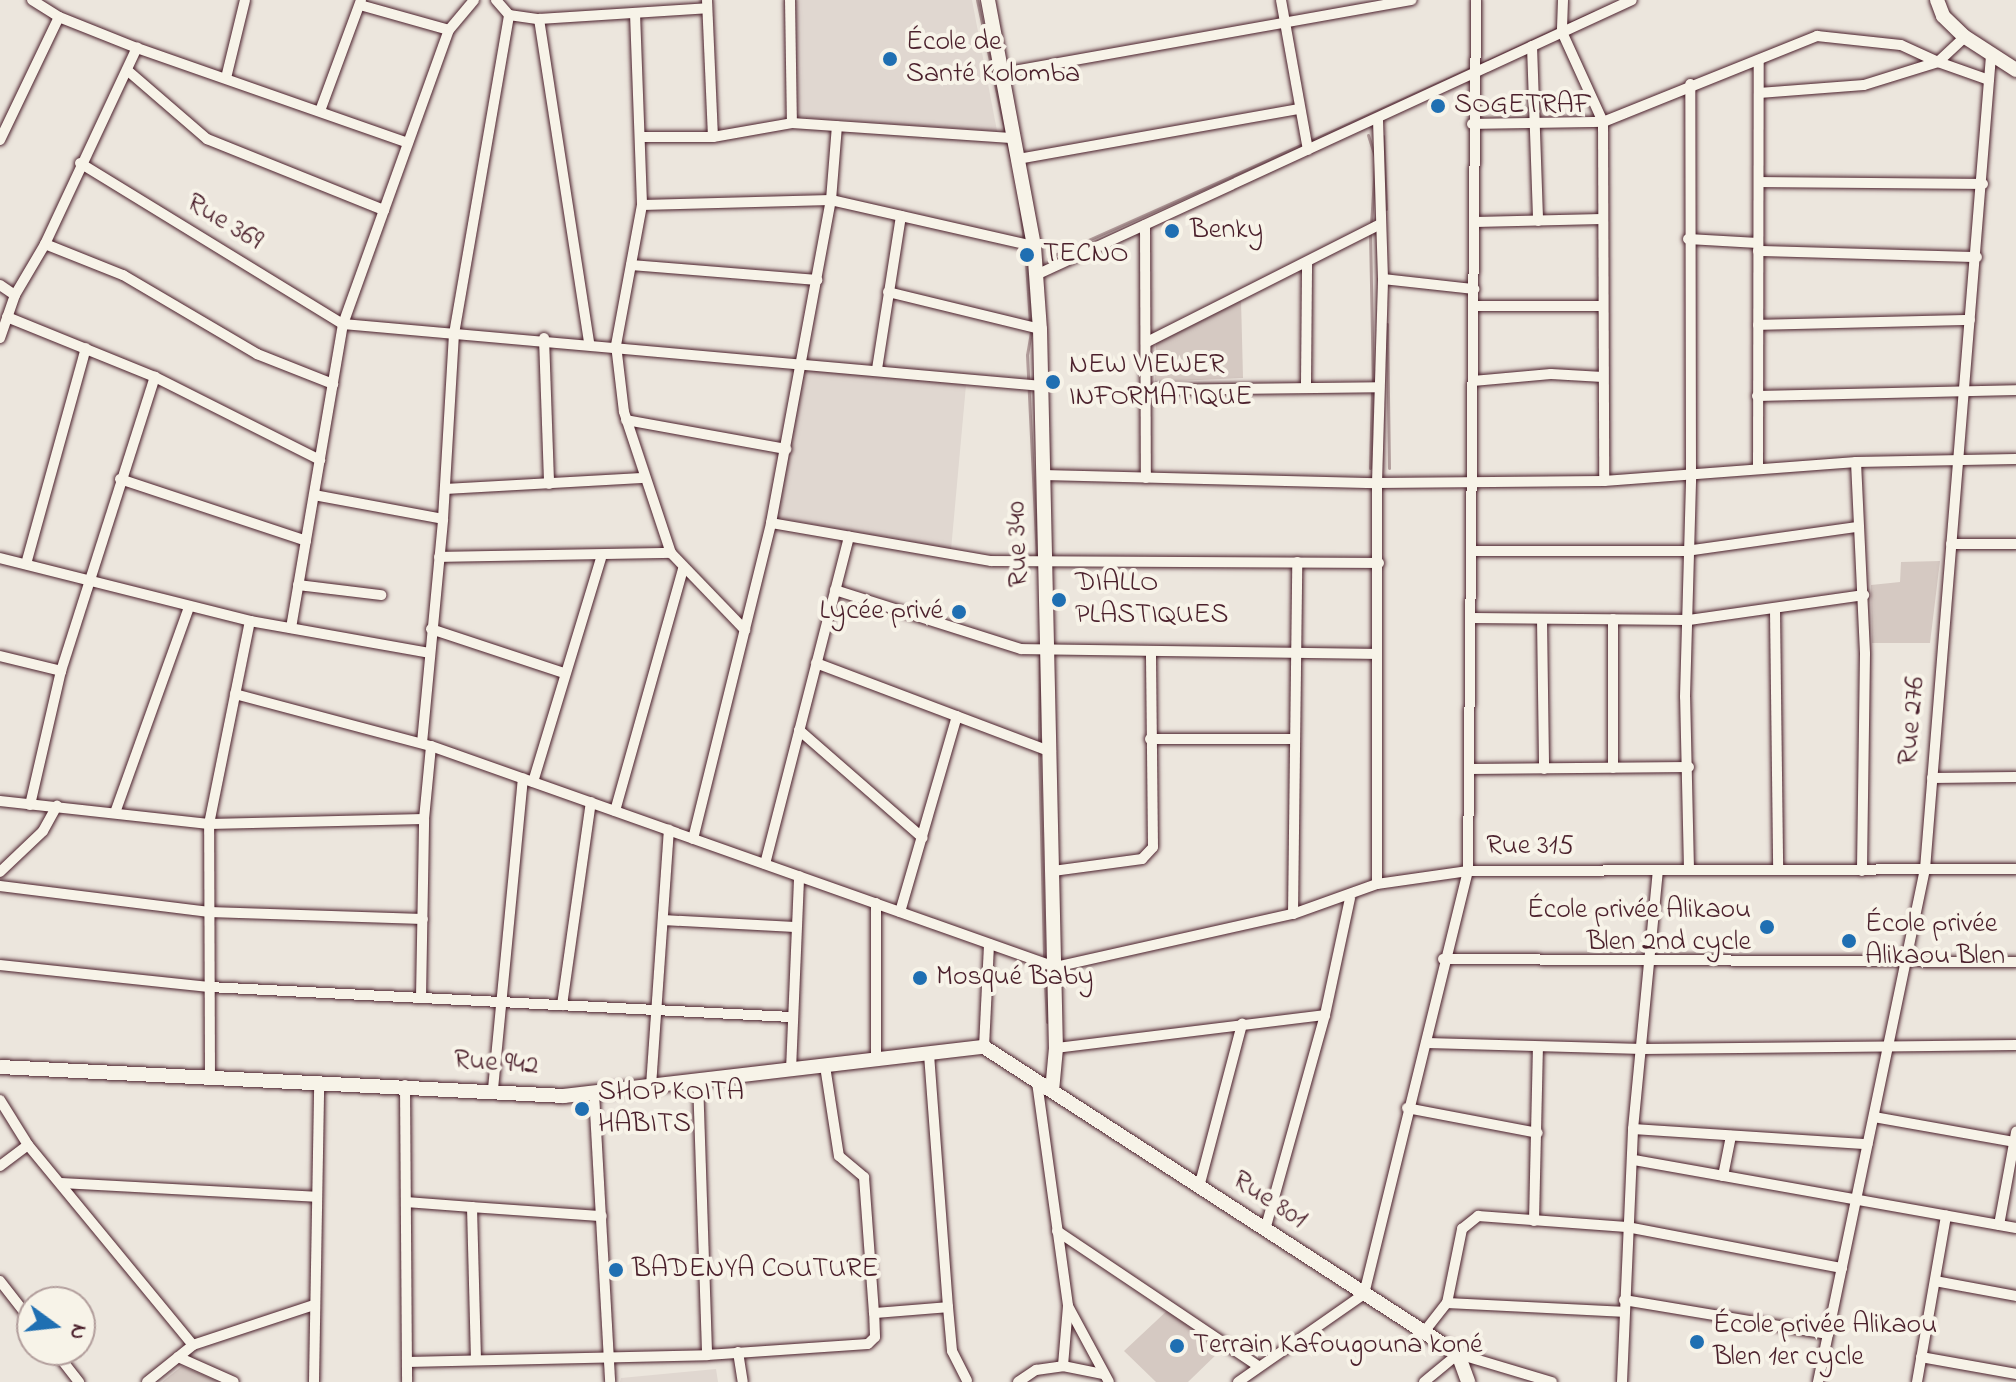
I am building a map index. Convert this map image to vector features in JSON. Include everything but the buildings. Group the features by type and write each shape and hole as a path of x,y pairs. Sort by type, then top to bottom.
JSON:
{"street":[{"path":"32,0 59,17 137,48 408,143"},
{"path":"226,78 244,0"},
{"path":"291,628 343,324 449,30 474,0"},
{"path":"496,0 509,15 539,19 635,13 707,4 713,137"},
{"path":"790,0 792,123"},
{"name":"Rue 340","path":"988,0 1034,246 1040,329 1055,967 1056,1048 1052,1091"},
{"path":"1281,0 1308,150"},
{"path":"1002,73 1412,0"},
{"path":"1238,1382 1364,1294 1407,1108 1427,1043 1443,959 1468,871 1475,222 1472,124 1476,0"},
{"path":"1563,0 1562,32 1603,122 1604,481"},
{"path":"1036,275 1632,0"},
{"path":"1937,0 1943,16 1965,37 2016,70"},
{"path":"320,111 360,3 449,30"},
{"path":"635,13 642,137 642,205 616,345 626,420 642,478 671,553 683,569 745,630"},
{"path":"421,998 429,653 443,519 454,334 509,15"},
{"path":"0,140 59,17"},
{"path":"539,19 589,343"},
{"path":"1472,124 1603,122 1690,84 1817,36 1901,45 1989,80"},
{"path":"1759,93 1864,85 1938,62 1965,37"},
{"path":"1532,46 1538,221"},
{"path":"0,338 15,295 45,244 80,163 137,48"},
{"name":"Rue 276","path":"1818,1382 1925,869 1983,184 1991,55"},
{"path":"1758,469 1759,60"},
{"path":"127,70 207,139 384,210"},
{"path":"1689,869 1686,551 1691,476 1690,84"},
{"path":"1018,159 1299,109"},
{"path":"1377,884 1377,483 1383,279 1378,118"},
{"path":"642,137 713,137 792,123 1014,138"},
{"path":"693,839 771,523 786,449 831,200 837,126"},
{"name":"Rue 369","path":"80,163 343,324"},
{"path":"1759,182 1983,184"},
{"path":"642,205 831,200 1034,246"},
{"path":"877,369 901,216"},
{"path":"1475,222 1602,219"},
{"path":"1145,225 1146,478"},
{"path":"1147,342 1307,264 1379,225"},
{"path":"1688,239 1758,247 1977,257"},
{"path":"45,244 123,275 257,354 333,384"},
{"path":"1306,385 1307,264"},
{"path":"631,265 817,280"},
{"path":"1383,279 1474,289"},
{"path":"0,285 15,295"},
{"path":"888,292 1040,329"},
{"path":"1474,306 1603,306"},
{"path":"7,317 155,377 320,460"},
{"path":"1758,325 1970,320"},
{"path":"343,324 544,338 1042,386"},
{"path":"544,338 549,484"},
{"path":"26,564 86,348"},
{"path":"1473,381 1551,374 1603,377"},
{"path":"30,805 61,671 155,377"},
{"path":"1146,390 1306,385 1379,387"},
{"path":"1757,396 2016,390"},
{"path":"626,420 786,449"},
{"path":"1043,475 1472,484 1604,481 1856,462 2016,459"},
{"path":"1856,462 1857,527 1864,595 1862,871"},
{"path":"445,489 642,478"},
{"path":"120,479 306,541"},
{"path":"314,495 443,519"},
{"path":"771,523 991,561 1045,564 1379,563"},
{"path":"1471,551 1686,551 1857,527"},
{"path":"765,864 849,537"},
{"path":"1951,544 2016,544"},
{"path":"439,557 601,558 671,553"},
{"path":"0,558 250,621 429,653"},
{"path":"493,1089 499,1002 528,780 601,558"},
{"path":"1293,914 1297,562"},
{"path":"615,811 683,569"},
{"path":"298,585 381,595"},
{"path":"835,590 1021,649 1376,654"},
{"path":"1471,618 1689,620 1864,595"},
{"path":"116,810 189,607"},
{"path":"1775,610 1778,869"},
{"path":"1542,619 1544,769"},
{"path":"1613,619 1613,768"},
{"path":"210,1076 209,824 250,621"},
{"path":"431,629 564,673"},
{"path":"1053,871 1149,854 1153,847 1151,651"},
{"path":"0,656 61,671"},
{"path":"816,663 1051,752"},
{"path":"235,694 426,744 1055,967"},
{"path":"900,912 957,716"},
{"path":"799,730 923,838"},
{"path":"1150,739 1293,739"},
{"path":"1469,769 1689,767"},
{"path":"1932,778 2016,777"},
{"path":"0,801 116,810 209,824 424,819"},
{"path":"562,1005 591,802"},
{"path":"0,872 43,831 57,806"},
{"path":"651,1086 669,830"},
{"name":"Rue 315","path":"1055,967 1293,914 1350,898 1377,884 1468,871 2016,869"},
{"path":"1622,1382 1622,1312 1634,1160 1633,1129 1652,964 1658,871"},
{"path":"791,1070 799,876"},
{"path":"0,886 209,912 423,919"},
{"path":"1265,1230 1325,1015 1350,898"},
{"path":"876,903 876,1060"},
{"path":"663,920 795,927"},
{"path":"984,1047 989,944"},
{"path":"1443,959 1652,964 1907,960 2016,962"},
{"path":"0,965 209,987 791,1017"},
{"path":"1056,1048 1325,1015"},
{"path":"1199,1187 1242,1024"},
{"path":"1427,1043 1643,1049 2016,1045"},
{"name":"Rue 942","path":"1,1067 493,1089 564,1096 984,1047"},
{"name":"Rue 801","path":"984,1047 1458,1354"},
{"path":"1534,1221 1538,1048"},
{"path":"929,1053 952,1351 967,1380"},
{"path":"407,1362 612,1354 707,1355 870,1344 874,1313 864,1177 839,1156 825,1066"},
{"path":"698,1080 707,1355"},
{"path":"314,1382 319,1081"},
{"path":"1037,1082 1068,1306 1063,1366"},
{"path":"405,1085 407,1382"},
{"path":"594,1093 612,1354 610,1382"},
{"path":"0,1100 28,1145 193,1345"},
{"path":"1407,1108 1538,1133"},
{"path":"1874,1117 2015,1137 1999,1225"},
{"path":"1633,1129 1868,1144"},
{"path":"1723,1176 1731,1136"},
{"path":"0,1166 28,1145"},
{"path":"1634,1160 2016,1228"},
{"path":"61,1183 316,1197"},
{"path":"406,1202 602,1216"},
{"path":"472,1207 476,1358"},
{"path":"1917,1382 1946,1216"},
{"path":"1424,1332 1447,1303 1468,1220 1627,1227 1842,1268"},
{"path":"1057,1231 1258,1366"},
{"path":"0,1281 16,1302"},
{"path":"1935,1281 2016,1296"},
{"path":"1624,1300 1828,1334"},
{"path":"1447,1303 1622,1312"},
{"path":"147,1382 193,1345 314,1305"},
{"path":"1068,1306 1106,1378"},
{"path":"874,1313 948,1307"},
{"path":"738,1352 743,1382"},
{"path":"1424,1382 1458,1354"},
{"path":"1458,1354 1468,1382"},
{"path":"1458,1354 1552,1382"},
{"path":"178,1357 234,1382"},
{"path":"1921,1357 2016,1374"},
{"path":"66,1366 79,1382"},
{"path":"1018,1382 1036,1370 1063,1366 1106,1378"}],"shaded area":[{"name":"École de Santé Kolomba","path":"796,0 972,0 997,131 798,117"},
{"path":"1241,299 1243,378 1155,382 1156,342"},
{"path":"805,368 966,385 951,550 774,517"},
{"path":"1940,561 1930,643 1872,643 1871,585 1900,582 1901,562"},
{"name":"Terrain Kafougouna koné","path":"1171,1307 1223,1348 1188,1382 1156,1382 1124,1351"},
{"path":"182,1366 219,1382 162,1382"},
{"path":"716,1369 718,1382 620,1382 621,1378"}],"waterway":[{"path":"977,0 1011,158"},
{"path":"1565,25 1594,12"},
{"path":"1478,65 1558,28"},
{"path":"1310,141 1471,68"},
{"path":"1368,135 1375,156"},
{"path":"1383,136 1386,209"},
{"path":"1048,258 1303,144"},
{"path":"1371,224 1375,164"},
{"path":"1020,208 1024,240"},
{"path":"1370,232 1373,384"},
{"path":"1025,248 1030,324"},
{"path":"1387,324 1389,468"},
{"path":"1031,332 1027,355 1037,559"},
{"path":"1370,468 1372,392"},
{"path":"1039,743 1040,650"},
{"path":"1039,750 1044,959"},
{"path":"1044,966 1047,1022"}],"place":[{"name":"École de Santé Kolomba","path":"890,59"},
{"name":"SOGETRAF","path":"1438,106"},
{"name":"Benky","path":"1172,231"},
{"name":"TECNO","path":"1027,255"},
{"name":"NEW VIEWER INFORMATIQUE","path":"1053,382"},
{"name":"DIALLO PLASTIQUES","path":"1059,600"},
{"name":"Lycée privé","path":"959,612"},
{"name":"École privée Alikaou Blen 2nd cycle","path":"1767,927"},
{"name":"École privée Alikaou Blen","path":"1849,941"},
{"name":"Mosqué Baby","path":"920,978"},
{"name":"SHOP KOITA HABITS","path":"582,1109"},
{"name":"BADENYA COUTURE","path":"616,1270"},
{"name":"École privée Alikaou Blen 1er cycle","path":"1697,1342"},
{"name":"Terrain Kafougouna koné","path":"1177,1346"}]}
